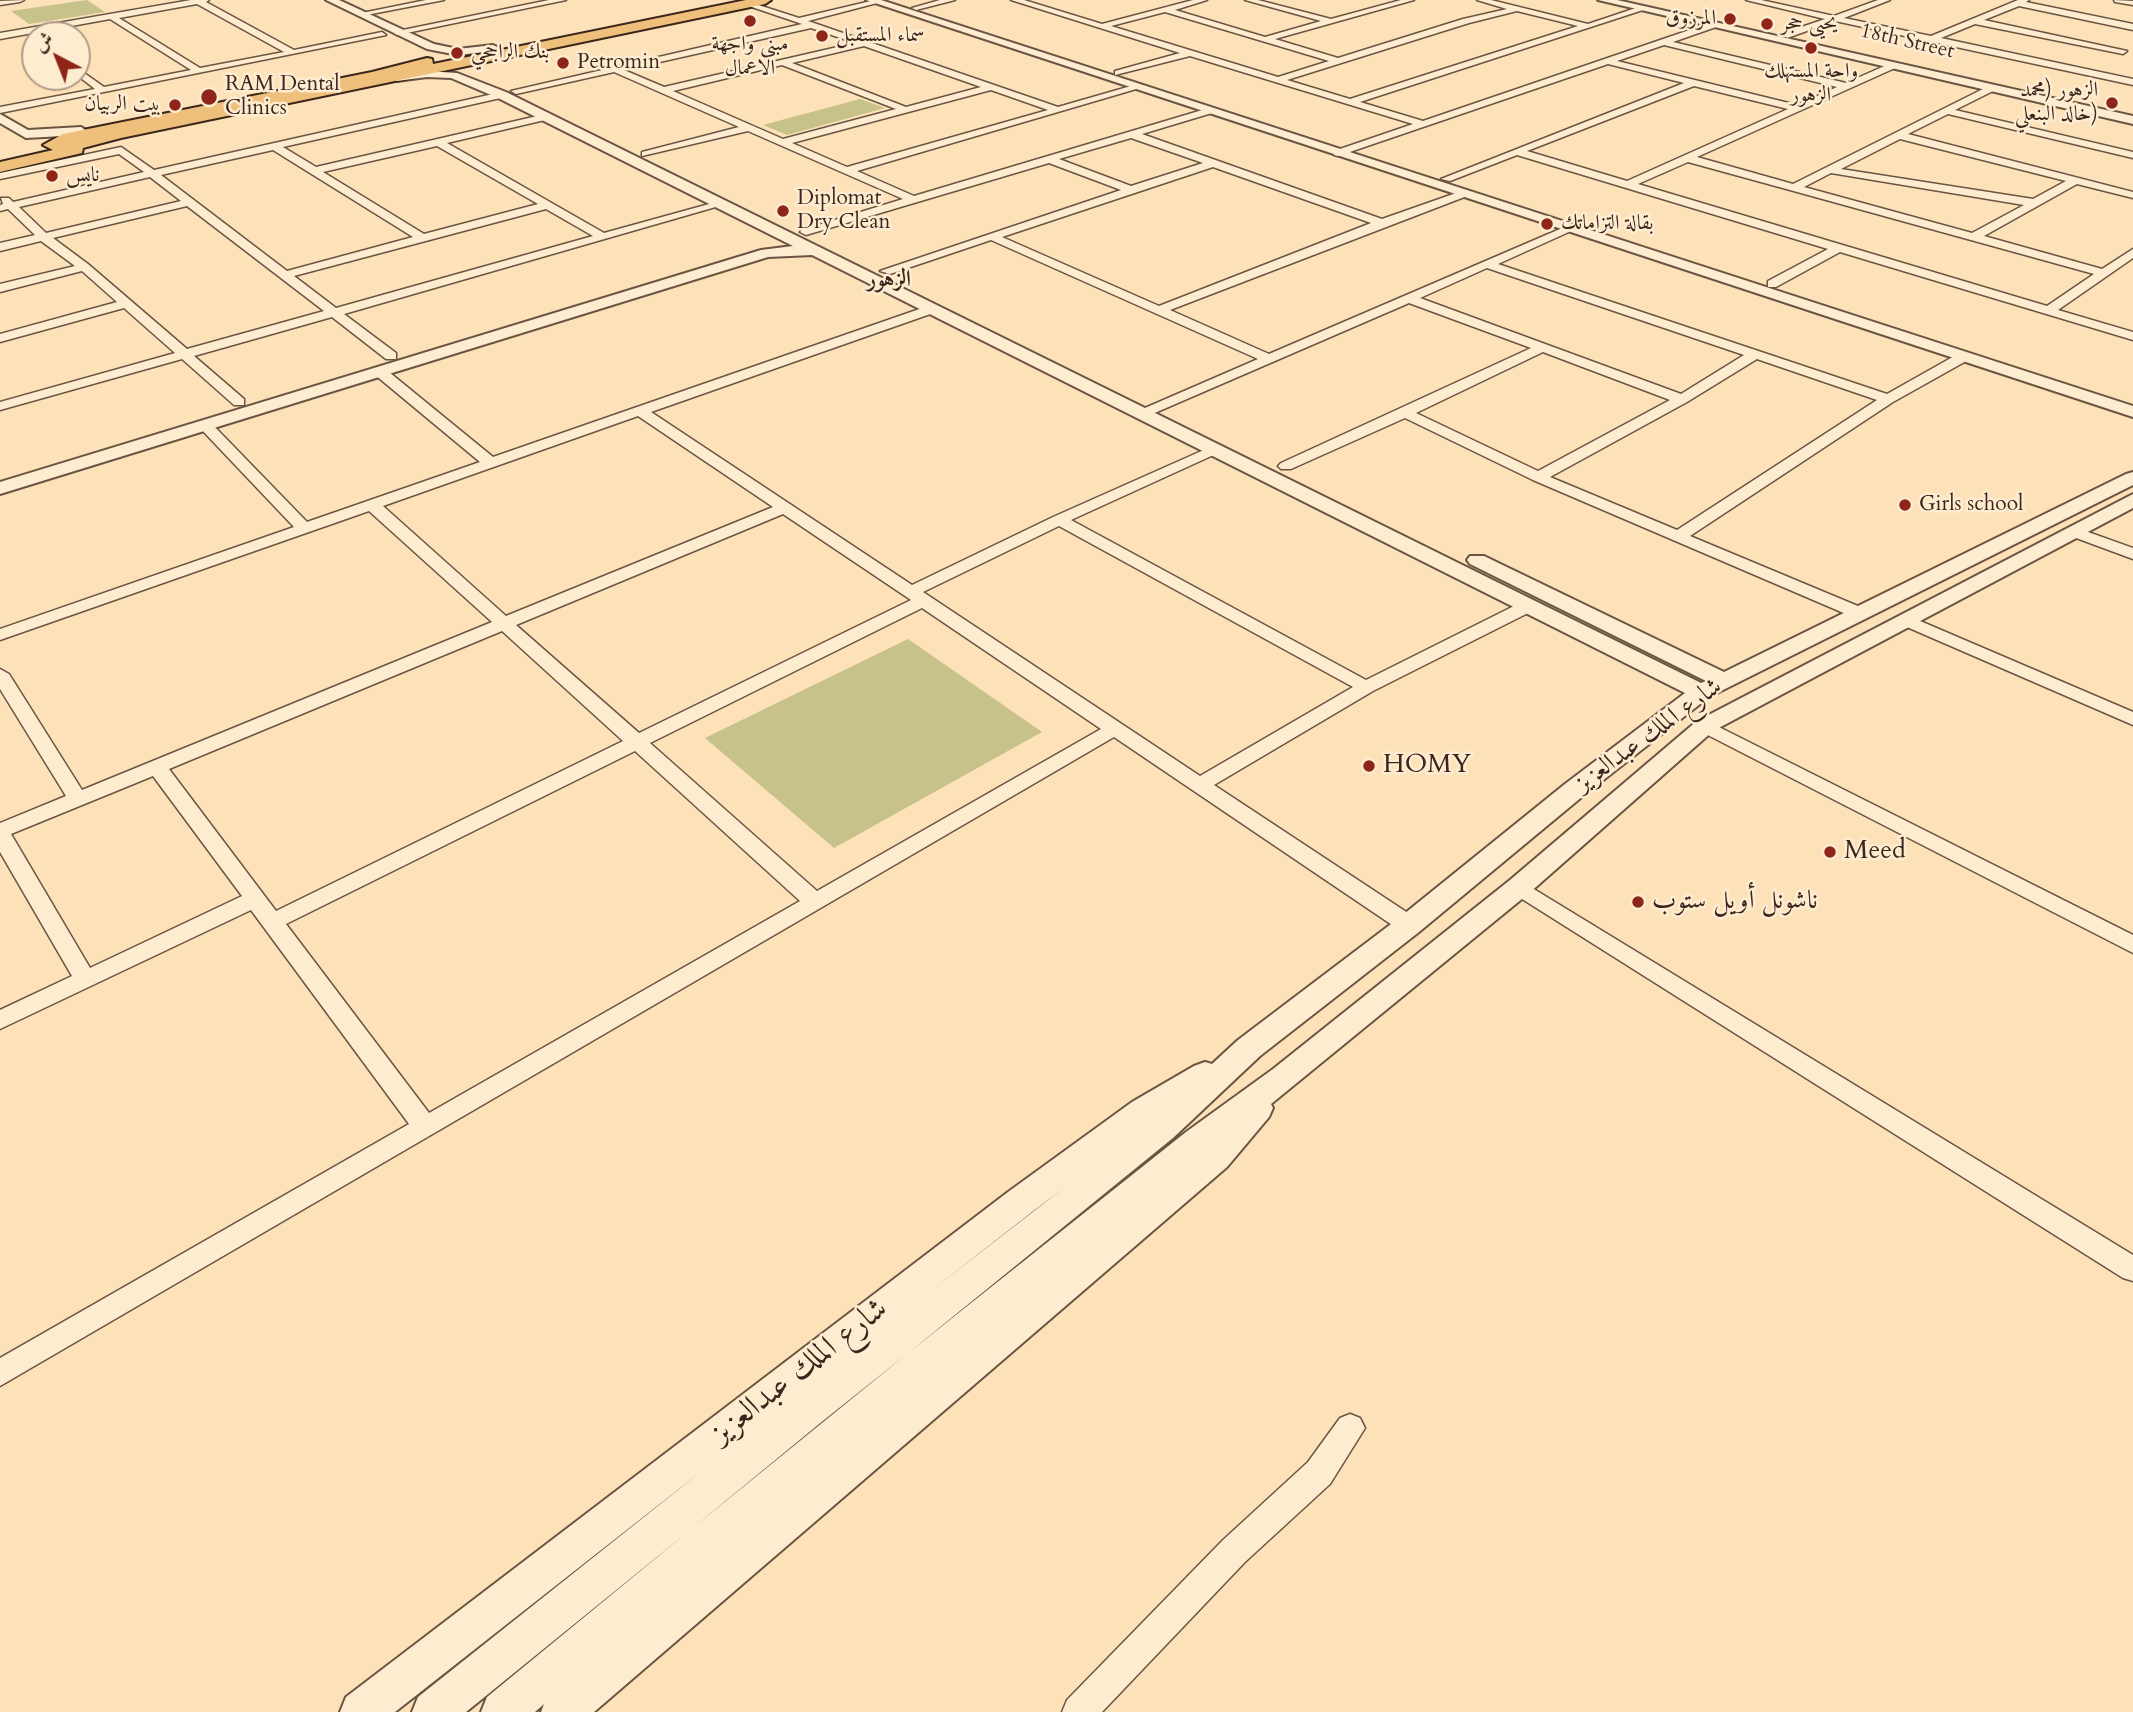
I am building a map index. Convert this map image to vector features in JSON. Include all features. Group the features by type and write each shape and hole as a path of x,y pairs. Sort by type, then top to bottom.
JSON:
{"main road":[{"path":"497,52 727,0"},
{"path":"478,67 327,89 70,147 51,145 63,139 372,76 429,55 497,52 757,2"},
{"path":"0,167 393,74 429,55"},
{"path":"13,145 393,74 478,67"}],"street":[{"path":"0,3 20,0"},
{"path":"361,15 440,0"},
{"path":"397,32 562,0"},
{"path":"916,8 951,0"},
{"path":"1015,0 1423,124"},
{"path":"1101,26 1203,0"},
{"path":"1249,0 1331,22"},
{"path":"1364,0 1388,6"},
{"path":"1266,39 1410,0"},
{"path":"1481,0 1587,26"},
{"path":"1603,0 2035,98 2133,117"},
{"name":"18th Street","path":"1632,0 2133,117"},
{"path":"1750,0 2133,82"},
{"path":"1787,35 1886,0"},
{"path":"2118,0 2133,3"},
{"path":"90,21 202,1 293,53"},
{"path":"879,1 1209,111 1446,179 2133,400"},
{"path":"798,20 879,1 916,8 1118,73 1567,229 2133,412"},
{"path":"757,2 798,20 1058,110"},
{"path":"1931,39 2021,2 2133,27"},
{"path":"327,3 397,32 429,55 436,51 411,52"},
{"path":"327,3 415,56 393,74"},
{"path":"1040,8 1062,3"},
{"path":"1278,8 1297,3"},
{"path":"121,6 131,13"},
{"path":"1277,80 1517,9"},
{"path":"1350,102 1642,9"},
{"path":"1166,10 1339,61"},
{"path":"112,17 199,71"},
{"path":"1974,21 2123,51"},
{"path":"6,207 813,24"},
{"path":"1344,150 1713,25"},
{"path":"0,36 21,33"},
{"path":"0,110 382,35"},
{"path":"664,90 865,43"},
{"path":"1663,43 1845,86"},
{"path":"2081,70 2133,46"},
{"path":"460,77 460,74 480,68 497,52"},
{"path":"1118,73 1190,53"},
{"path":"1607,61 1796,108"},
{"path":"782,62 906,110"},
{"path":"1627,185 1892,66"},
{"path":"478,67 509,93 546,117 720,204 806,232 1373,509"},
{"path":"615,69 914,200"},
{"path":"393,74 460,77 509,93 646,154 775,224 818,252 931,309 1528,606 1713,686"},
{"path":"91,82 103,90"},
{"path":"1446,179 1693,83"},
{"path":"784,142 991,87"},
{"path":"848,170 1138,87"},
{"path":"1794,188 1992,88"},
{"path":"806,232 1209,111"},
{"path":"1946,111 2133,155"},
{"path":"314,171 546,117"},
{"path":"0,118 26,134 81,131"},
{"path":"646,154 748,128"},
{"path":"1131,134 1382,223"},
{"path":"1898,135 2133,195"},
{"path":"438,142 603,237"},
{"path":"274,146 422,238"},
{"path":"0,176 121,150 391,356"},
{"path":"1518,152 2133,336"},
{"path":"1687,158 2104,273"},
{"path":"1049,159 1131,190"},
{"path":"886,271 1213,163"},
{"path":"1830,170 2035,203"},
{"path":"1974,237 2076,180"},
{"path":"1159,310 1463,194"},
{"path":"0,195 6,207 84,267 239,402"},
{"path":"0,247 190,202"},
{"path":"0,406 720,204"},
{"path":"285,275 547,205"},
{"path":"0,488 379,371 758,249 775,224"},
{"path":"1143,414 1567,229"},
{"path":"991,236 1269,359"},
{"path":"1772,284 1838,248"},
{"path":"0,474 758,249 818,252"},
{"path":"2048,311 2133,253"},
{"path":"1487,264 1888,400"},
{"path":"0,288 84,267"},
{"path":"1408,298 1682,399"},
{"path":"0,338 126,304"},
{"path":"0,635 931,309"},
{"path":"1286,466 1542,348"},
{"path":"1538,477 1682,399 1754,355"},
{"path":"1679,536 1888,400 1963,357"},
{"path":"379,371 489,463"},
{"path":"638,410 1409,925"},
{"path":"1405,413 1538,477 1858,613"},
{"path":"205,425 304,528"},
{"path":"272,922 637,742 1059,520 1214,449"},
{"name":"شارع الملك عبدالعزيز","path":"433,1712 813,1405 1162,1129 1249,1048 1409,925 1574,790 1713,686 2133,478"},
{"name":"شارع الملك عبدالعزيز","path":"502,1712 837,1433 1197,1141 1284,1078 1519,887 1704,726 2133,500"},
{"path":"371,504 815,902"},
{"path":"85,979 0,832 784,508"},
{"path":"1059,520 1366,687"},
{"path":"2074,532 2133,554"},
{"path":"1461,552 1713,686"},
{"path":"1199,785 1366,687 1528,606"},
{"path":"1906,620 2133,719"},
{"path":"0,674 78,799"},
{"path":"1704,726 2133,945"},
{"path":"0,1373 1115,729"},
{"path":"156,766 425,1127"},
{"path":"1519,887 2133,1269"},
{"path":"0,1020 255,899"},
{"name":"شارع الملك عبدالعزيز","path":"361,1712 1020,1202 1143,1111 1249,1048"},
{"name":"شارع الملك عبدالعزيز","path":"562,1712 1216,1158 1284,1078"},
{"path":"1079,1712 1234,1551 1319,1473 1350,1428"}],"shaded area":[{"path":"87,0 105,12 48,21 25,21 11,11"},
{"path":"860,99 885,108 787,135 763,125"},
{"path":"908,639 1042,732 834,848 705,738"}],"place":[{"name":"المرزوق","path":"1730,19"},
{"name":"مبنى واجهة الاعمال","path":"750,21"},
{"name":"يحيى حجر","path":"1767,24"},
{"name":"سماء المستقبل","path":"822,36"},
{"name":"واحة المستهلك الزهور","path":"1811,48"},
{"name":"بنك الراجحي","path":"457,53"},
{"name":"Petromin","path":"563,63"},
{"name":"RAM Dental Clinics","path":"209,97"},
{"name":"الزهور (محمد خالد البنعلي)","path":"2112,103"},
{"name":"بيت الربيان","path":"175,105"},
{"name":"نايس","path":"52,176"},
{"name":"Diplomat Dry Clean","path":"783,211"},
{"name":"بقالة التزاماتك","path":"1547,224"},
{"name":"Girls school","path":"1905,505"},
{"name":"HOMY","path":"1369,766"},
{"name":"Meed","path":"1830,852"},
{"name":"ناشونل أويل ستوب","path":"1638,902"}],"district":[{"name":"الزهور","path":"889,281"}]}
